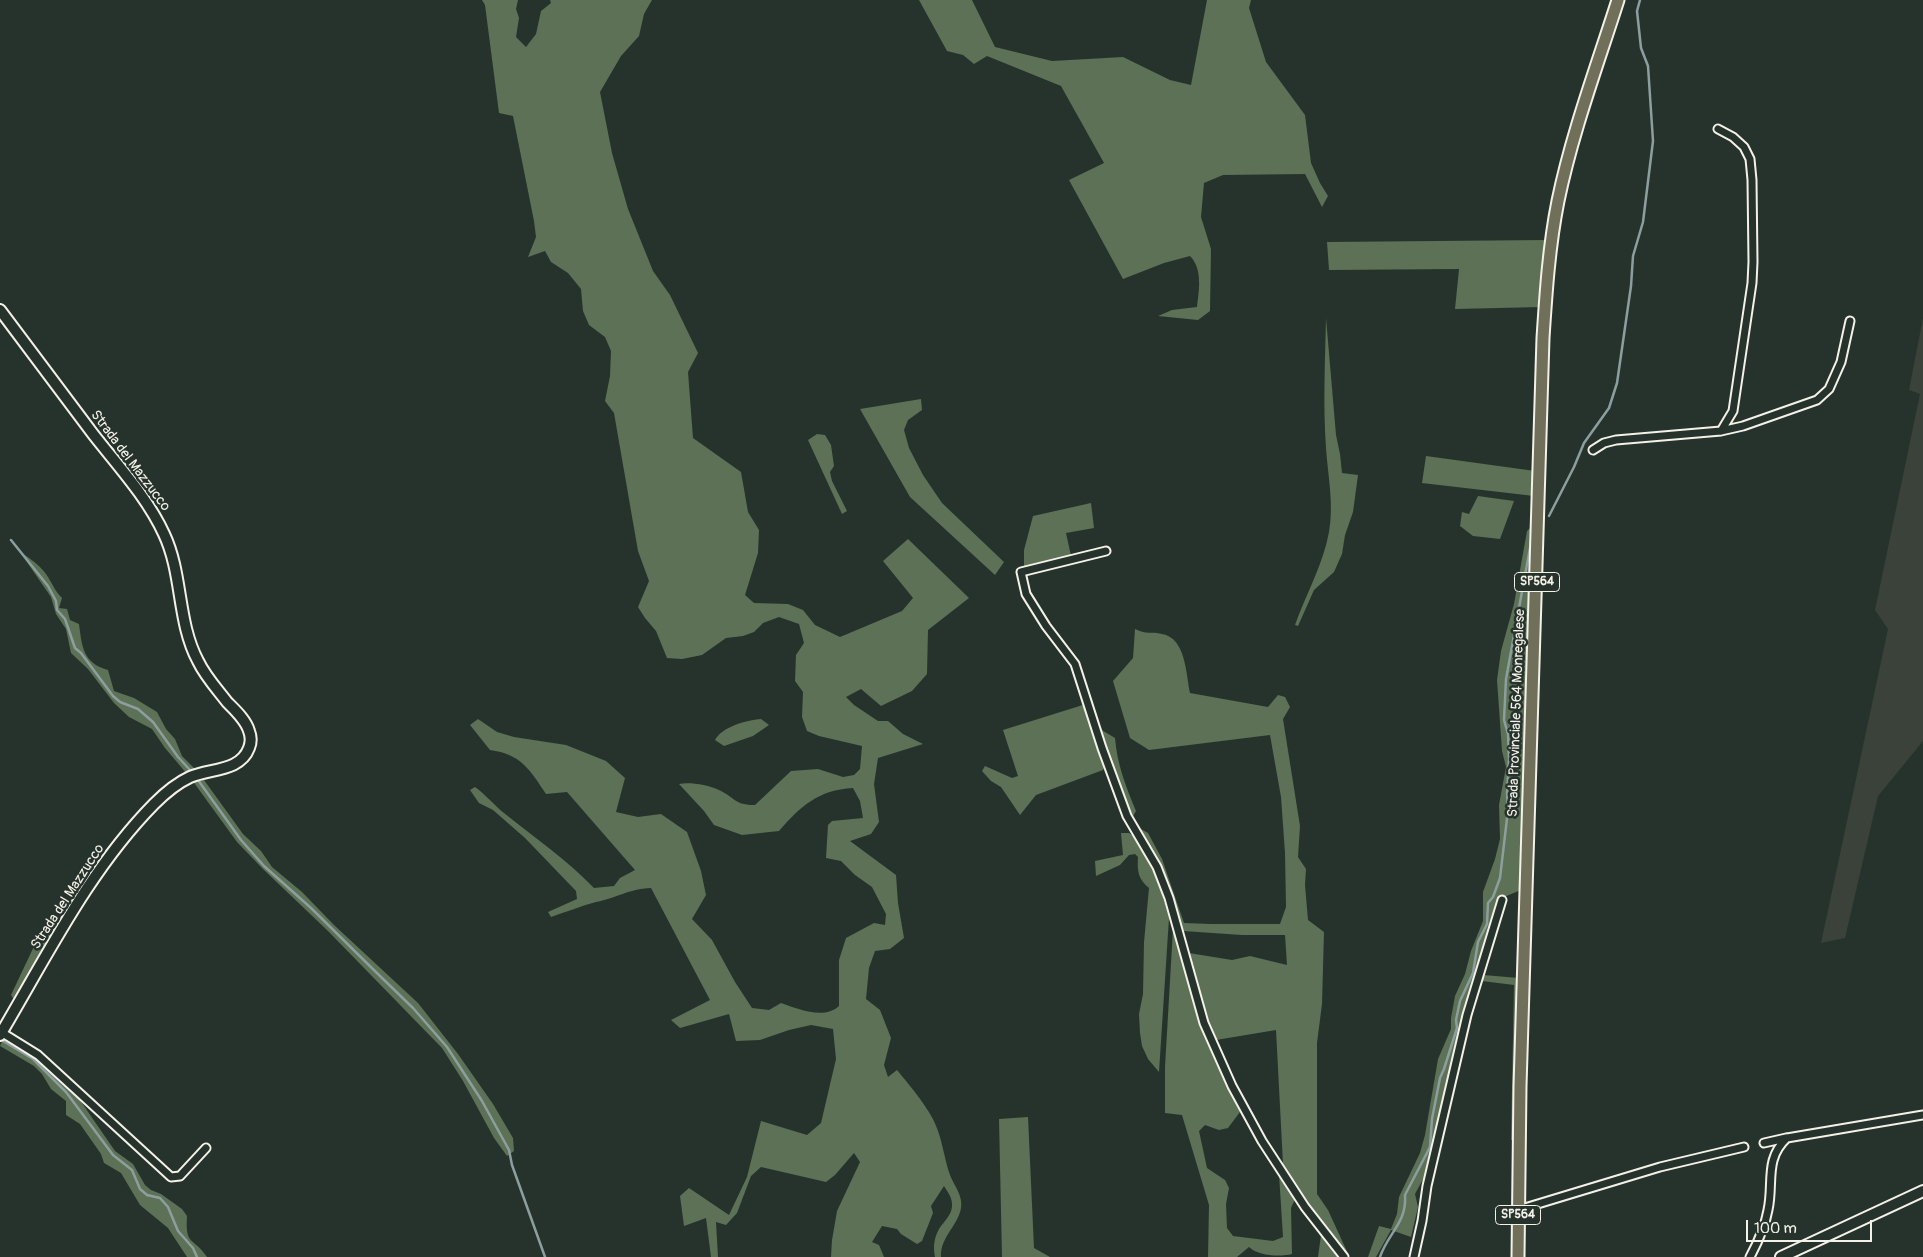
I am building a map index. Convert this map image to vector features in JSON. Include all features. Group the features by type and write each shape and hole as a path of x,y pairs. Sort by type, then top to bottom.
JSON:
{"main road":[{"name":"Strada Provinciale 564 Monregalese","path":"1518,1257 1520,1077 1543,338 1547,274 1558,200 1568,160 1618,0"}],"street":[{"path":"1718,129 1733,137 1744,147 1750,159 1753,262 1733,411 1721,431"},
{"name":"Strada del Mazzucco","path":"0,310 140,495 160,525 172,556 182,613 192,648 207,676 246,724 251,739 246,755 239,762 228,767 197,774 183,781 155,803 138,821 100,869 64,925 1,1034"},
{"path":"1593,450 1604,443 1616,440 1721,431 1742,426 1810,403 1823,396 1833,382 1841,362 1850,321"},
{"path":"1106,551 1021,572 1026,594 1046,626 1075,664 1102,748 1127,816 1158,867 1169,898 1204,1023 1232,1086 1262,1141 1305,1208 1344,1257"},
{"path":"1414,1257 1427,1186 1467,1015 1502,900"},
{"path":"1,1034 38,1054 171,1178 180,1176 206,1148"},
{"path":"1764,1143 1923,1115"},
{"path":"1750,1257 1764,1229 1769,1208 1772,1159 1778,1147 1787,1138"},
{"path":"1518,1210 1660,1167 1744,1147"},
{"path":"1781,1257 1923,1191"}],"shaded area":[{"path":"1923,318 1923,741 1878,796 1845,938 1821,943 1888,629 1875,610 1920,394 1909,390"}],"green space":[{"path":"482,0 518,0 516,9 519,18 516,37 526,47 536,34 541,11 551,3 550,0 652,0 644,14 639,36 621,56 600,92 612,153 628,209 653,271 670,295 698,353 688,372 693,438 741,472 748,512 759,530 758,553 745,595 754,603 788,604 803,610 815,625 840,637 902,611 913,598 883,561 908,539 969,598 928,630 927,674 912,691 881,706 861,689 846,697 854,705 878,721 888,721 903,734 923,744 878,758 874,784 879,822 871,834 850,841 896,875 898,903 904,938 890,949 875,951 869,968 866,999 880,1010 891,1038 884,1065 888,1077 897,1070 931,1115 940,1136 950,1175 961,1199 959,1214 943,1243 941,1257 935,1257 935,1239 952,1208 952,1201 944,1186 931,1206 933,1213 922,1241 917,1244 901,1234 897,1229 882,1226 872,1242 879,1245 884,1257 831,1257 837,1211 860,1162 854,1153 835,1175 826,1182 761,1167 751,1176 737,1213 726,1225 716,1222 718,1257 711,1257 706,1218 684,1226 680,1196 689,1188 729,1215 747,1177 761,1121 807,1135 821,1123 836,1059 833,1029 811,1025 760,1040 736,1041 729,1014 680,1028 671,1020 710,1000 651,888 629,892 551,917 548,912 577,899 576,891 525,838 493,810 479,803 470,790 475,787 479,790 504,813 562,858 594,888 614,886 620,878 635,870 567,792 546,794 524,764 510,755 490,750 470,725 478,719 497,732 514,737 566,745 606,761 625,778 616,812 638,817 661,814 687,832 701,871 706,895 692,919 712,940 752,1008 769,1010 781,1003 811,1012 819,1013 833,1010 839,1006 839,960 846,938 874,923 885,925 886,914 872,887 855,875 841,861 826,858 828,825 832,821 863,818 860,801 853,788 830,792 811,801 779,831 742,835 714,825 679,784 710,787 725,793 743,804 755,805 791,771 818,769 843,777 854,775 860,769 862,746 819,736 807,731 802,717 803,692 795,681 796,655 804,643 799,624 779,617 763,623 754,632 743,636 726,638 702,655 682,659 667,658 656,631 638,607 649,581 638,551 614,413 605,401 610,376 611,351 605,337 589,325 583,311 581,289 568,273 551,262 545,251 528,257 536,237 534,221 513,116 499,113 485,5"},
{"path":"919,0 972,0 995,47 1052,61 1123,57 1170,80 1191,85 1207,0 1251,0 1249,8 1266,62 1305,115 1311,163 1328,196 1322,207 1305,174 1223,175 1204,183 1201,217 1211,249 1210,311 1198,320 1158,316 1172,310 1197,307 1199,280 1194,261 1190,256 1164,263 1123,279 1069,180 1104,163 1061,86 987,56 974,64 963,55 947,51"},
{"path":"1546,240 1542,272 1541,307 1455,309 1459,269 1329,270 1327,242"},
{"path":"1326,318 1336,435 1342,473 1358,475 1353,512 1345,535 1342,554 1334,572 1314,590 1298,626 1295,625 1323,556 1330,522 1331,501 1326,448 1324,383"},
{"path":"921,399 922,410 908,420 904,430 909,448 923,475 942,503 1004,562 995,575 910,497 860,409"},
{"path":"817,434 825,435 831,445 834,466 830,472 832,481 847,511 842,514 808,440"},
{"path":"1426,456 1535,471 1534,496 1422,483"},
{"path":"1478,496 1514,501 1500,539 1473,536 1460,526 1462,512 1469,514"},
{"path":"1091,503 1094,528 1066,533 1071,556 1024,568 1024,550 1033,516"},
{"path":"1533,525 1521,890 1499,899 1467,1002 1429,1168 1415,1194 1418,1207 1411,1237 1391,1230 1376,1257 1368,1257 1379,1226 1391,1229 1397,1214 1399,1197 1420,1153 1425,1135 1438,1059 1451,1029 1455,996 1465,974 1471,951 1483,921 1483,892 1500,839 1499,805 1506,767 1502,751 1497,680 1501,651 1514,604 1527,531"},
{"path":"20,552 36,563 48,577 62,598 59,608 67,609 70,620 79,624 85,653 93,663 108,670 114,691 134,698 157,712 166,729 175,739 182,756 197,771 187,774 152,729 129,717 114,703 88,669 71,653 66,629 56,614 51,597"},
{"path":"1135,629 1162,634 1176,642 1184,658 1190,693 1268,707 1278,695 1285,697 1290,707 1283,719 1300,826 1298,857 1306,869 1305,885 1308,920 1324,932 1322,1004 1317,1043 1317,1194 1328,1210 1349,1256 1314,1215 1283,1164 1276,1030 1216,1040 1207,1019 1189,953 1232,960 1250,956 1287,965 1285,935 1242,935 1183,931 1165,878 1139,828 1148,833 1162,859 1184,923 1280,924 1286,907 1285,853 1281,797 1270,735 1149,750 1130,738 1113,681 1133,658"},
{"path":"1086,704 1105,765 1103,770 1036,795 1020,815 1001,787 991,781 982,771 985,766 1012,778 1018,776 1003,730"},
{"path":"761,719 769,725 753,736 724,746 715,740 723,731 735,725"},
{"path":"1100,729 1115,738 1125,784 1136,811 1132,818 1119,786"},
{"path":"205,776 204,780 243,834 261,851 272,867 302,892 334,925 418,1003 458,1054 493,1104 513,1138 514,1151 507,1156 494,1138 463,1081 442,1048 328,931 237,842 192,780"},
{"path":"1121,833 1129,833 1135,837 1146,854 1160,885 1169,918 1159,1072 1148,1059 1142,1046 1140,1033 1139,1014 1143,994 1144,942 1149,888 1140,878 1138,857 1135,854 1129,855 1120,865 1096,876 1095,861 1123,855"},
{"path":"53,923 58,923 14,1000 11,995 37,940 45,935"},
{"path":"1173,929 1202,1030 1240,1112 1228,1128 1219,1130 1205,1125 1199,1131 1207,1168 1225,1180 1229,1188 1226,1204 1227,1228 1233,1236 1273,1241 1283,1237 1279,1174 1295,1199 1291,1208 1292,1254 1269,1255 1249,1247 1237,1257 1208,1257 1209,1205 1182,1115 1165,1113 1165,1067"},
{"path":"1483,975 1519,978 1515,1139 1511,1140 1514,985 1482,981"},
{"path":"4,1037 27,1050 75,1093 115,1151 133,1164 145,1185 182,1209 187,1216 187,1233 189,1237 207,1257 187,1257 168,1228 140,1205 121,1173 104,1163 101,1154 80,1124 66,1115 66,1101 51,1089 42,1074 34,1066 0,1046"},
{"path":"1028,1117 1034,1248 1050,1257 1002,1257 999,1119"},
{"path":"1321,1235 1340,1257 1318,1257"}],"waterway":[{"path":"1549,516 1584,443 1609,408 1617,383 1631,286 1633,256 1643,222 1653,141 1648,66 1641,48 1637,11 1640,0"},
{"path":"1380,1257 1400,1221 1405,1205 1405,1195 1430,1147 1432,1119 1440,1078 1457,1028 1456,1020 1460,1001 1473,973 1478,942 1487,924 1488,903 1493,897 1500,878 1508,810 1508,734 1504,720 1506,679 1532,537"},
{"path":"11,540 48,586 56,601 57,610 65,619 75,648 81,653 113,696 120,702 138,709 153,722 178,757 190,770"},
{"path":"198,780 241,840 264,866 311,908 413,1008 447,1047 482,1101 509,1150 512,1165 545,1257"},
{"path":"0,1039 33,1059 66,1092 113,1155 132,1170 140,1189 147,1195 160,1198 168,1207 178,1231 193,1248 197,1257"}]}
